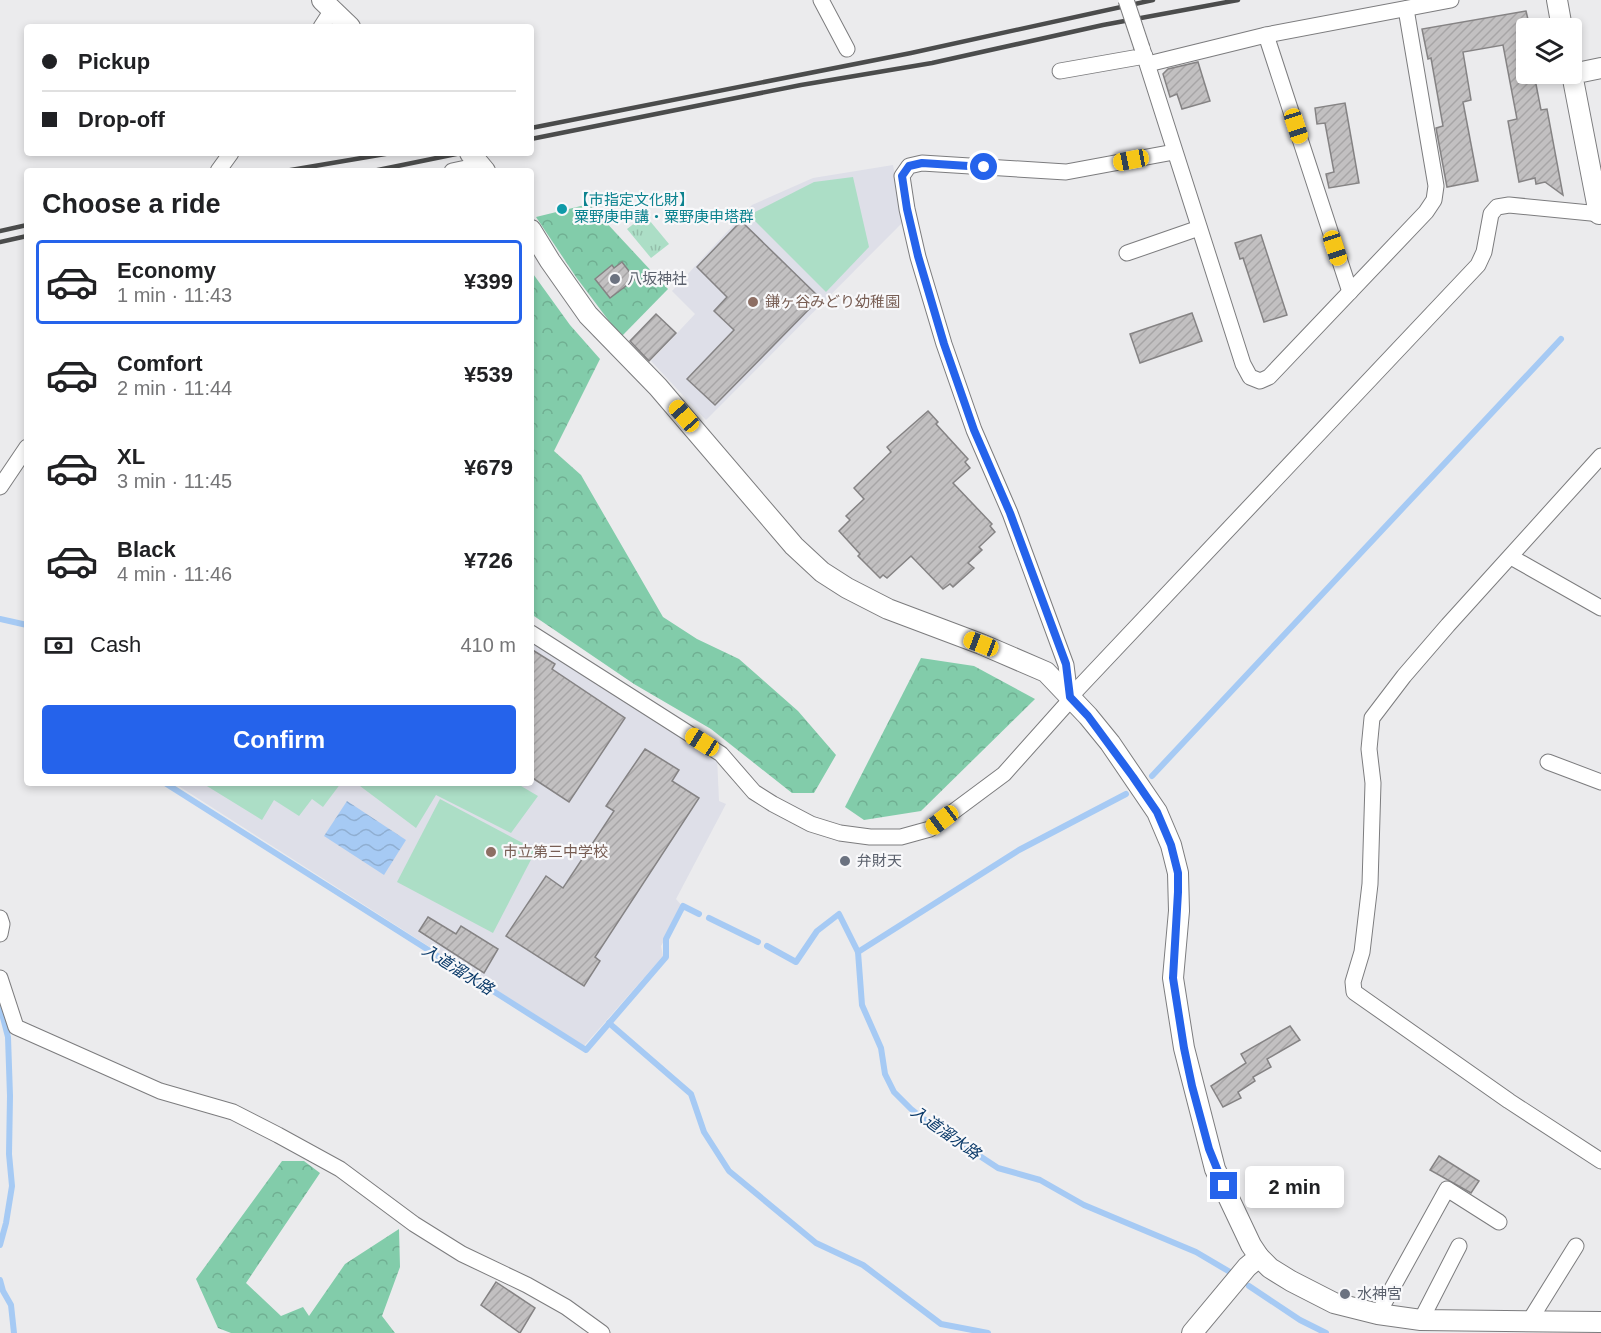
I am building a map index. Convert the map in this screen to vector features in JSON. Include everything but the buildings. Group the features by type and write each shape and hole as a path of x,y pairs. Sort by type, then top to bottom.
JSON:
{"street":[{"path":"821,0 847,48"},
{"path":"1126,0 1243,364 1250,377 1260,381 1269,377 1426,212 1434,200 1436,186 1406,9"},
{"path":"1060,71 1451,0"},
{"path":"1557,0 1561,18"},
{"path":"322,24 327,5 347,24"},
{"path":"1266,35 1350,292"},
{"path":"1582,72 1601,68"},
{"path":"534,635 721,754 754,792 811,824 840,833 870,837 901,837 930,828 1004,774 1071,698 1478,265 1484,252 1491,214 1497,207 1509,205 1600,214 1574,84"},
{"path":"1071,698 1066,664 1010,513 974,430 944,344 918,256 902,176 909,166 922,163 1066,172 1174,152"},
{"path":"462,168 479,163"},
{"path":"1127,252 1199,228"},
{"path":"534,235 588,315 658,387 794,546 822,572 888,609 981,644 1046,672 1095,725 1133,777 1157,812 1171,845 1178,873 1173,978 1184,1048 1215,1169 1259,1257 1270,1268 1291,1281 1334,1303 1378,1314 1420,1320 1601,1322"},
{"path":"0,487 24,451"},
{"path":"1601,456 1404,676 1372,718 1369,749 1373,783 1370,884 1362,952 1353,982 1354,992 1509,1101 1601,1161"},
{"path":"1511,556 1601,608"},
{"path":"1548,762 1601,782"},
{"path":"0,918 2,924 0,934"},
{"path":"0,978 16,1027 160,1091 233,1112 278,1135 340,1169 414,1224 462,1254 566,1306 602,1333"},
{"path":"1378,1314 1447,1189 1499,1222"},
{"path":"1420,1320 1460,1246"},
{"path":"1530,1320 1576,1246"},
{"path":"1192,1333 1247,1267 1259,1257"}],"shaded area":[{"name":"鎌ヶ谷みどり幼稚園","path":"893,165 903,222 706,420 651,361 695,314 672,291 752,205 813,178"},
{"name":"市立第三中学校","path":"534,641 717,757 719,801 726,804 676,899 683,907 661,946 663,956 584,1046 179,786 534,786"}],"green space":[{"path":"853,177 869,247 826,292 749,215 814,182"},
{"path":"589,204 668,289 621,337 576,277 536,217"},
{"path":"645,215 669,244 651,258 627,229"},
{"path":"534,275 570,325 600,359 554,451 581,475 663,617 697,639 739,659 798,711 836,755 814,793 792,793 711,729 634,684 534,616"},
{"path":"921,658 974,666 1035,699 921,811 864,820 845,807"},
{"path":"207,786 339,786 323,807 312,799 299,816 274,800 262,820"},
{"path":"360,786 521,786 538,796 511,833 436,795 416,828"},
{"path":"440,799 536,850 493,933 397,882"},
{"path":"282,1161 304,1161 320,1173 246,1283 281,1316 303,1307 309,1316 345,1264 399,1229 400,1267 382,1316 395,1333 231,1333 218,1328 196,1279"}],"water":[{"path":"347,801 406,840 384,875 324,836"}],"waterway":[{"path":"1152,776 1561,339"},
{"name":"入道溜水路","path":"0,619 24,624"},
{"name":"入道溜水路","path":"170,786 586,1050 666,957 666,939 683,906 699,914"},
{"path":"858,952 1019,850 1126,794"},
{"name":"入道溜水路","path":"767,946 796,962 817,931 839,914 858,952 862,1005 881,1048 885,1074 894,1092 911,1109 998,1168 1040,1180 1084,1205 1196,1252 1230,1272"},
{"name":"入道溜水路","path":"709,918 758,942"},
{"path":"0,1006 8,1037 9,1154 12,1186 0,1245"},
{"path":"609,1023 691,1094 704,1132 729,1171 816,1243 863,1265 941,1324 988,1333"},
{"path":"0,1280 11,1305 14,1333"},
{"name":"入道溜水路","path":"1249,1286 1300,1320 1326,1333"}],"railway":[{"path":"534,127 911,53 1153,0"},
{"path":"534,138 801,85 932,63 1103,25 1238,0"},
{"path":"303,168 373,156"},
{"path":"388,168 446,156"},
{"path":"0,231 24,226"},
{"path":"0,242 24,237"}],"place":[{"name":"【市指定文化財】 粟野庚申講・粟野庚申塔群","path":"562,209"},
{"name":"八坂神社","path":"615,279"},
{"name":"鎌ヶ谷みどり幼稚園","path":"753,302"},
{"name":"市立第三中学校","path":"491,852"},
{"name":"弁財天","path":"845,861"},
{"name":"水神宮","path":"1345,1294"}],"route":[{"path":"984,167 922,163 909,166 902,176 918,256 944,344 974,430 1010,513 1066,664 1070,697 1110,743 1157,812 1171,845 1178,873 1179,911 1173,978 1192,1086 1215,1169 1224,1186"}]}
